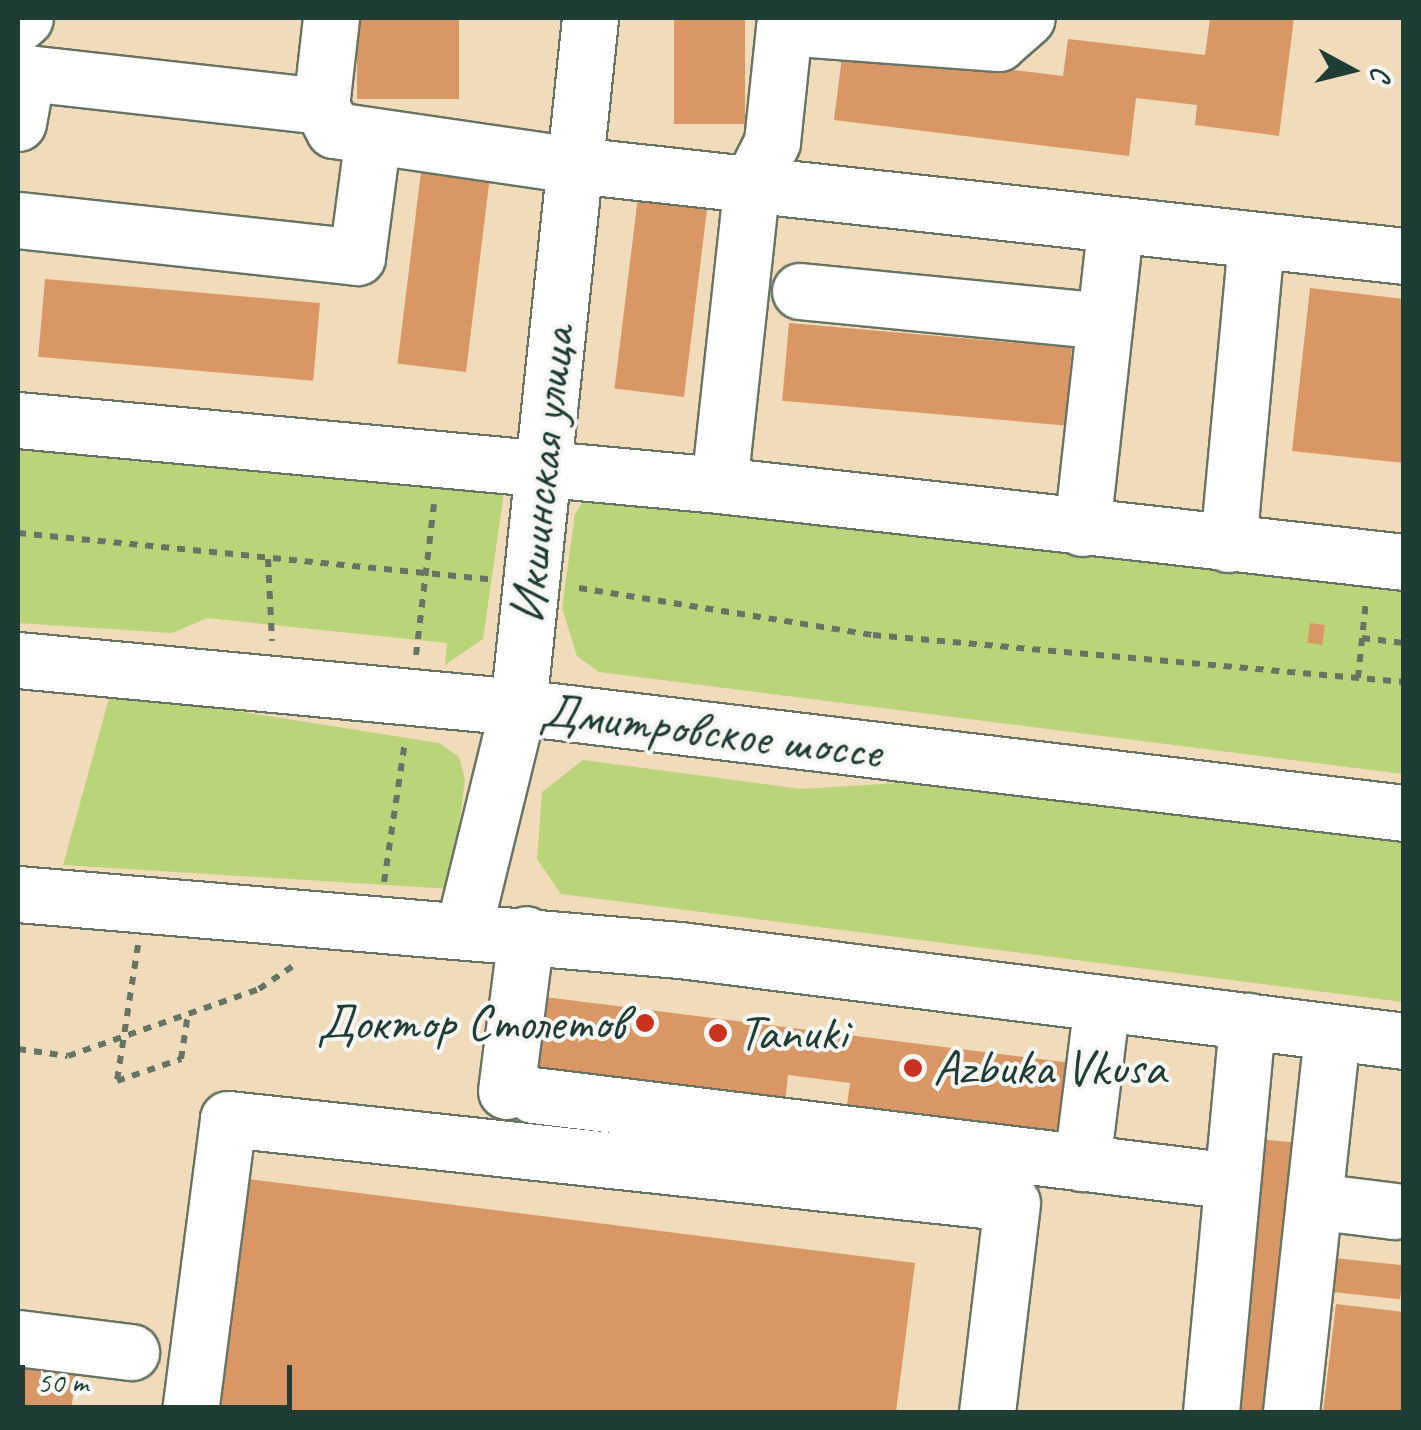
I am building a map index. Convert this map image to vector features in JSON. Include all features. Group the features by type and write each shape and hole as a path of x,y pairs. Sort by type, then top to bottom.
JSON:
{"main road":[{"path":"26,18 20,73 321,106"},
{"path":"331,18 321,106 334,130 574,166 752,182 1114,230 1404,256"},
{"name":"Икшинская улица","path":"464,928 518,707 590,18"},
{"path":"718,484 752,182 772,142 785,22 998,43 1027,18"},
{"path":"18,220 357,256 373,136"},
{"path":"1082,528 1114,230"},
{"path":"1228,544 1256,243"},
{"path":"800,291 1105,321"},
{"path":"18,420 718,484 1386,560"},
{"name":"Дмитровское шоссе","path":"18,660 518,707 1404,812"},
{"path":"18,894 526,934 1404,1041"},
{"path":"526,934 519,1093 1232,1181"},
{"path":"1082,1163 1102,1003"},
{"path":"1211,1412 1247,1021"},
{"path":"1292,1412 1332,1032"},
{"path":"190,1412 228,1119 1012,1203 988,1412"},
{"path":"1314,1201 1394,1211"},
{"path":"18,1338 131,1352"}],"path":[{"path":"416,658 440,458"},
{"path":"18,533 498,580"},
{"path":"268,558 272,642"},
{"path":"1358,678 1362,638 1386,560"},
{"path":"579,588 873,635 1404,682"},
{"path":"1362,638 1404,643"},
{"path":"383,884 406,739"},
{"path":"139,939 117,1081 181,1059 188,1014"},
{"path":"18,1049 68,1056 259,989 310,955"}],"green space":[{"path":"18,439 505,485 483,639 445,665 447,643 207,618 172,633 18,623"},
{"path":"586,497 1403,575 1403,774 599,672 577,656 562,608 575,514"},
{"path":"111,691 439,743 459,757 465,779 451,889 63,865"},
{"path":"583,760 801,789 898,783 1403,841 1403,1002 561,894 537,859 542,792"}],"building":[{"path":"357,18 459,18 459,99 357,99"},
{"path":"674,18 745,18 745,124 674,124"},
{"path":"1210,18 1294,18 1279,136 1195,125 1197,105 1136,98 1129,156 834,120 843,49 1063,76 1068,39 1205,55"},
{"path":"421,172 489,180 466,372 397,364"},
{"path":"638,197 707,206 684,397 614,389"},
{"path":"45,279 320,303 313,381 38,357"},
{"path":"1310,288 1404,299 1404,463 1292,451"},
{"path":"789,323 1072,348 1065,425 782,401"},
{"path":"1310,623 1325,625 1322,645 1307,643"},
{"path":"537,996 1079,1064 1069,1148 845,1120 850,1083 788,1075 784,1111 527,1079"},
{"path":"1256,1139 1292,1142 1268,1412 1232,1412"},
{"path":"233,1177 915,1263 896,1412 203,1412"},
{"path":"1334,1258 1404,1265 1400,1299 1330,1292"},
{"path":"1336,1304 1404,1312 1404,1412 1323,1412"},
{"path":"18,1350 76,1372 71,1412 18,1412"}],"place":[{"name":"Доктор Столетов","path":"645,1023"},
{"name":"Tanuki","path":"718,1033"},
{"name":"Azbuka Vkusa","path":"913,1068"}]}
